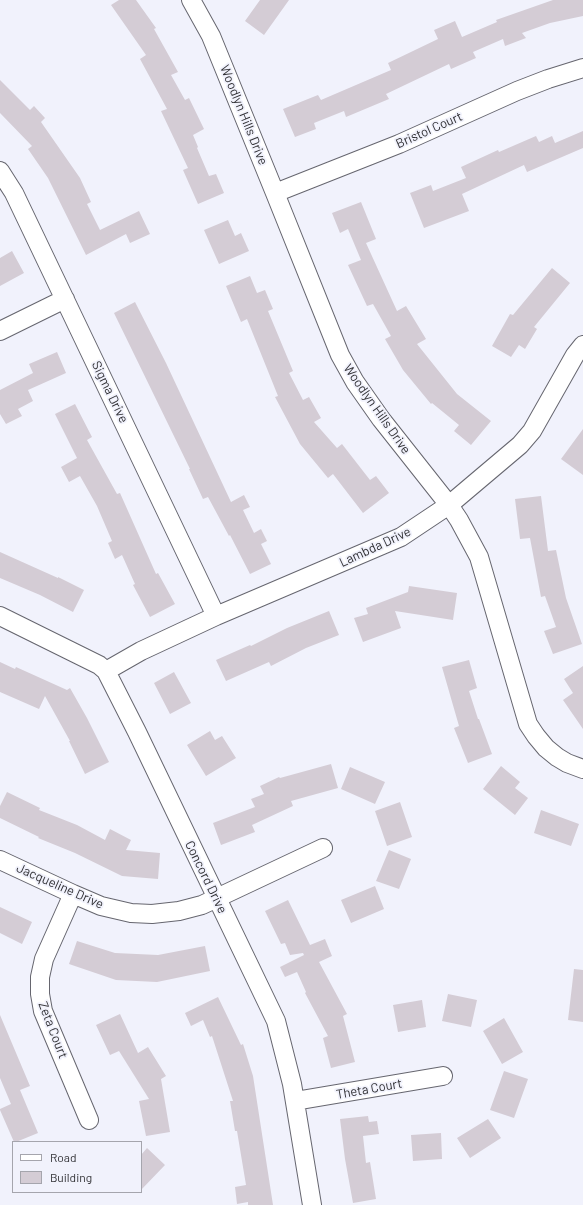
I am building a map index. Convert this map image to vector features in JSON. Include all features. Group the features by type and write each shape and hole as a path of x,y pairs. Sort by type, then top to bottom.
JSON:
{"street":[{"name":"Woodlyn Hills Drive","path":"191,0 211,36 340,355 381,419 449,505 479,557 528,724 546,748 567,763 583,769"},
{"name":"Bristol Court","path":"275,193 399,144 517,91 583,68"},
{"name":"Sigma Drive","path":"0,171 14,193 216,616"},
{"path":"0,331 65,299"},
{"name":"Lambda Drive","path":"106,671 141,651 216,616 401,537 449,505 520,445 532,431 574,355 583,345"},
{"path":"0,616 99,665 106,671"},
{"name":"Concord Drive","path":"106,671 137,732 276,1021 292,1084 312,1205"},
{"name":"Jacqueline Drive","path":"0,860 101,906 131,913 152,914 179,911 202,905 323,848"},
{"name":"Zeta Court","path":"73,894 44,959 40,977 40,994 43,1011 89,1120"},
{"name":"Theta Court","path":"295,1101 443,1076"}],"building":[{"path":"119,0 136,0 156,28 154,29 178,72 171,75 185,100 189,98 204,129 193,135 198,147 197,148 209,176 216,174 224,193 198,204 183,170 188,168 161,111 167,109 140,59 146,55 111,5"},
{"path":"260,0 289,0 264,35 245,21"},
{"path":"553,0 583,0 583,16 550,23 522,33 526,38 505,46 503,39 473,52 476,58 451,69 449,64 386,94 389,99 346,117 344,111 314,123 316,129 295,137 283,109 318,95 321,100 391,70 388,63 438,39 434,30 455,21 462,37 497,22 496,20"},
{"path":"0,80 30,110 34,106 45,118 41,122 80,178 91,202 87,204 100,230 139,211 150,234 130,243 126,234 86,255 48,178 28,149 32,146 0,113"},
{"path":"583,131 583,148 527,172 524,165 462,194 469,211 424,228 410,193 431,185 433,191 466,178 461,167 498,150 499,152 536,136 539,142 552,136 555,143"},
{"path":"361,202 376,239 366,243 397,311 406,306 426,339 417,344 457,394 491,421 471,445 454,431 459,425 432,403 431,404 403,370 385,339 391,336 373,304 367,306 348,265 361,260 348,229 340,233 332,213"},
{"path":"228,220 235,236 241,233 249,251 219,264 204,230"},
{"path":"12,251 24,273 0,286 0,258"},
{"path":"552,268 570,283 534,327 537,329 525,349 519,345 511,357 492,346 510,314 513,315"},
{"path":"250,276 257,293 265,290 273,309 268,311 293,371 289,373 303,400 309,397 321,418 314,422 337,448 342,444 370,480 376,476 389,493 363,513 333,474 328,478 300,444 275,397 278,396 247,319 241,322 226,286"},
{"path":"135,302 166,363 231,502 244,495 250,507 243,510 254,533 261,529 267,541 261,544 271,564 250,574 208,497 203,499 190,469 114,313"},
{"path":"57,352 66,373 28,390 33,401 18,409 22,416 6,424 0,414 0,390 33,373 29,364"},
{"path":"75,404 92,437 87,440 117,494 120,493 156,574 158,573 175,604 150,617 133,585 135,584 122,555 115,559 108,543 112,541 97,506 80,476 69,482 61,467 77,458 55,414"},
{"path":"583,429 583,475 561,459"},
{"path":"541,496 548,551 556,550 566,598 582,644 553,654 544,631 556,627 545,596 541,597 530,538 520,539 515,499"},
{"path":"0,552 84,590 73,612 40,595 0,578"},
{"path":"409,586 457,593 453,620 395,611 401,628 363,642 354,618 368,614 366,608 408,592"},
{"path":"329,611 339,635 306,648 271,666 269,662 226,681 216,660"},
{"path":"469,660 477,688 469,691 492,754 468,763 454,728 459,726 442,667"},
{"path":"0,662 15,669 16,667 67,690 70,688 109,762 85,774 70,741 45,696 39,709 0,692"},
{"path":"583,666 583,729 563,700 573,693 564,679"},
{"path":"174,672 191,703 170,714 154,683"},
{"path":"210,731 215,740 222,736 236,758 206,776 187,745"},
{"path":"331,764 338,788 291,801 293,806 252,825 255,832 221,845 213,823 255,807 251,799 264,794 260,786 279,777 280,778"},
{"path":"501,766 520,782 515,788 528,798 515,815 483,789"},
{"path":"350,767 385,782 375,804 341,789"},
{"path":"7,792 40,808 39,810 77,825 105,840 110,829 131,840 126,850 160,853 158,879 122,876 75,853 38,838 39,837 0,818 0,806"},
{"path":"400,802 412,837 387,846 375,811"},
{"path":"541,810 579,824 571,846 534,833"},
{"path":"389,850 411,859 399,889 376,881"},
{"path":"375,886 384,909 351,923 341,900"},
{"path":"288,900 310,945 325,939 332,956 319,962 347,1014 343,1016 355,1062 331,1068 323,1038 328,1036 305,993 306,992 297,972 285,977 280,967 304,955 303,953 290,955 285,943 281,944 265,911"},
{"path":"0,907 32,922 22,944 0,933"},
{"path":"77,941 115,953 158,955 205,946 210,971 157,982 116,980 69,964"},
{"path":"574,969 583,970 583,1022 568,1020"},
{"path":"448,994 477,1000 471,1027 442,1021"},
{"path":"218,997 241,1045 243,1044 253,1076 273,1205 248,1205 248,1202 237,1204 235,1187 246,1185 237,1131 235,1131 230,1101 233,1101 212,1036 210,1037 203,1020 191,1026 185,1013"},
{"path":"422,1000 426,1027 398,1032 393,1005"},
{"path":"120,1014 138,1053 148,1047 166,1076 161,1079 170,1132 146,1136 139,1101 149,1099 119,1051 110,1055 96,1025"},
{"path":"0,1015 30,1086 20,1090 38,1133 18,1141 14,1141 0,1110 11,1104 0,1078"},
{"path":"504,1018 523,1052 502,1064 483,1031"},
{"path":"504,1071 528,1079 514,1118 490,1110"},
{"path":"368,1116 369,1122 377,1121 379,1134 363,1136 366,1163 370,1162 376,1199 353,1203 340,1119"},
{"path":"488,1119 501,1138 470,1158 457,1138"},
{"path":"441,1133 442,1159 413,1161 411,1135"},
{"path":"147,1148 165,1165 142,1189 142,1154"}]}
